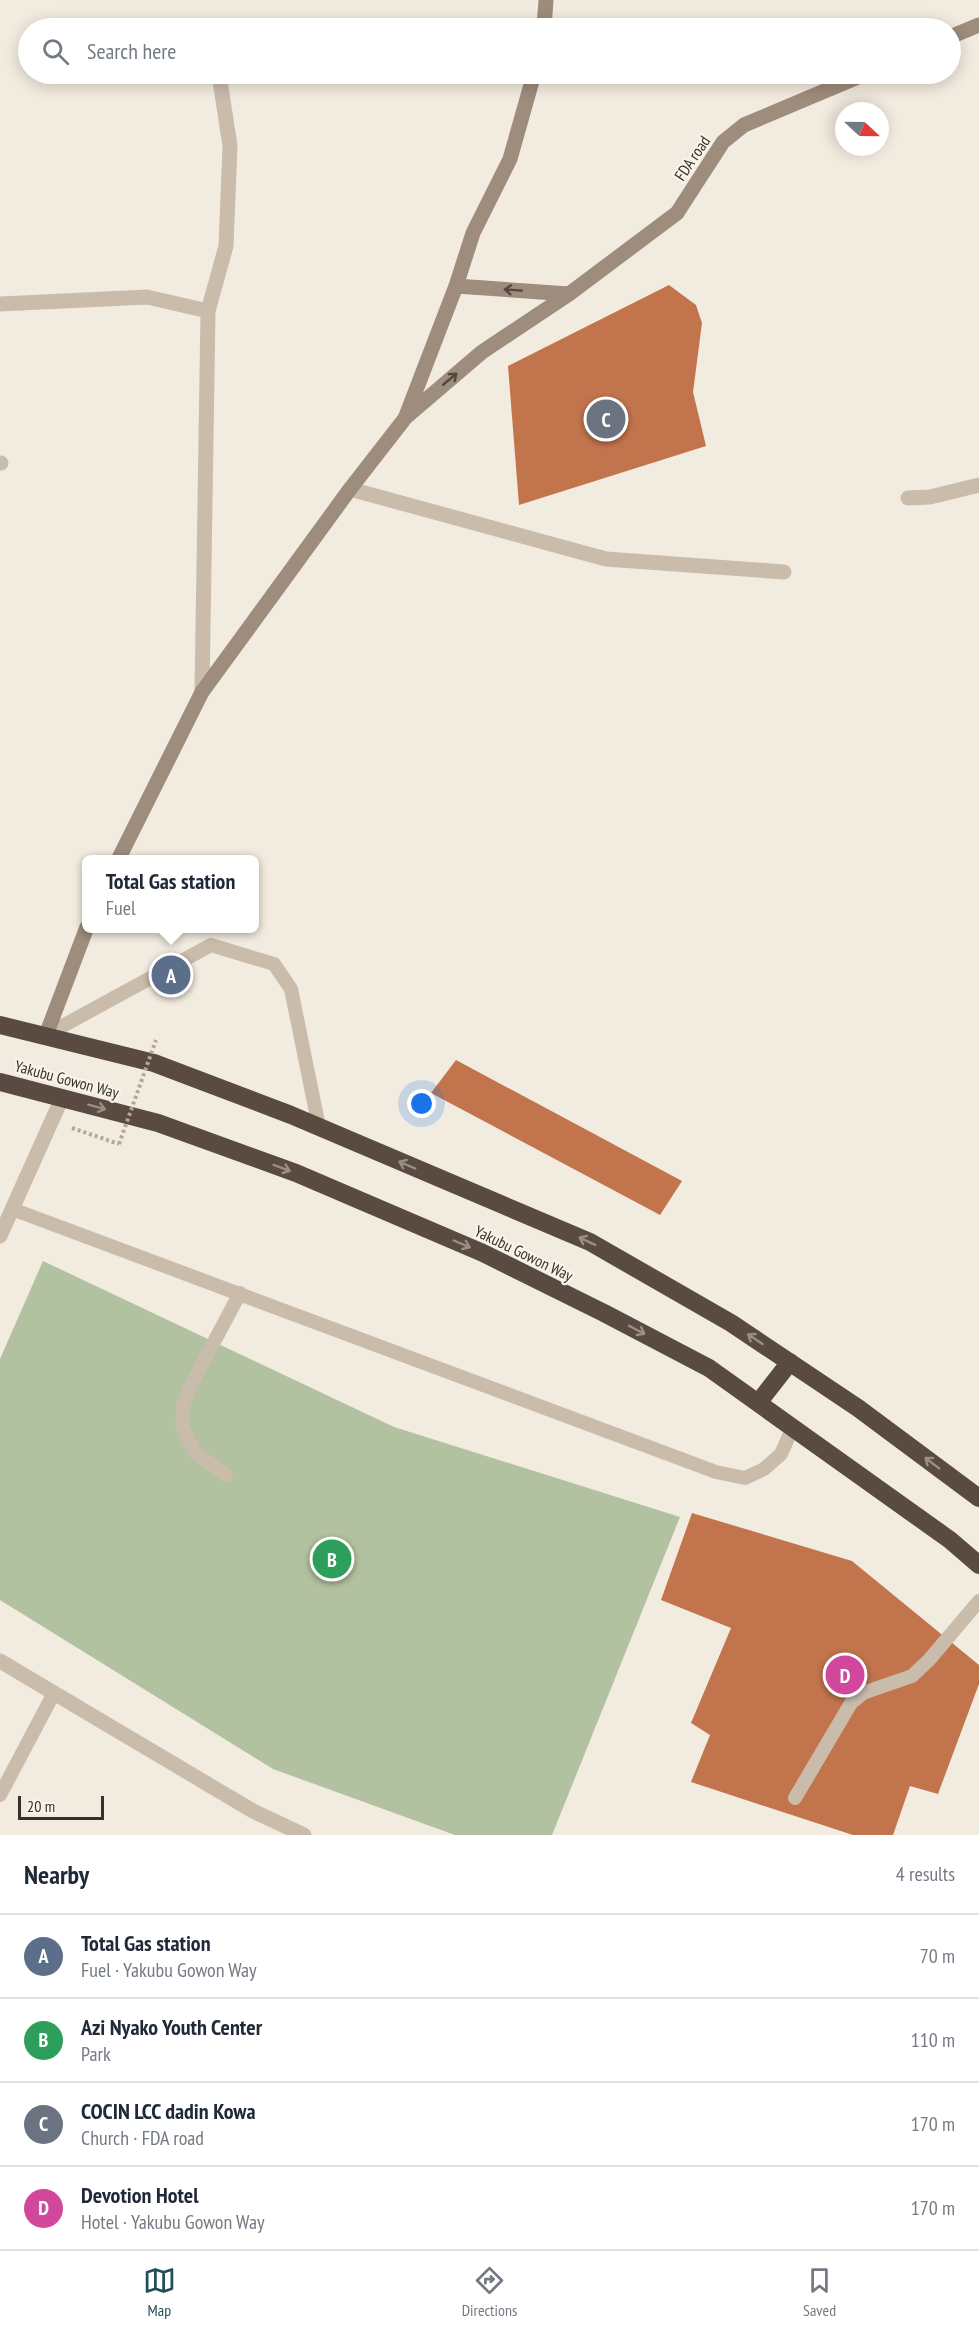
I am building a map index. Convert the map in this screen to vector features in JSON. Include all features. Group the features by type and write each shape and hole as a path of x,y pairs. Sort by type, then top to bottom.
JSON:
{"highway":[{"name":"Yakubu Gowon Way","path":"0,1025 154,1063 319,1127 590,1242 731,1323 858,1408 979,1498"},
{"name":"Yakubu Gowon Way","path":"0,1082 158,1123 296,1173 472,1249 604,1313 709,1368 950,1540 979,1565"},
{"path":"758,1403 790,1362"}],"street":[{"path":"545,18 546,0"},
{"path":"961,33 979,25"},
{"path":"202,692 208,311 226,246 231,146 221,84"},
{"path":"120,855 202,692 350,489 406,417 456,286 473,233 510,159 531,84"},
{"name":"FDA road","path":"406,417 482,352 569,294 677,213 723,142 744,125 841,84"},
{"path":"456,286 569,294"},
{"path":"0,304 147,297 208,311"},
{"path":"908,498 930,497 979,485"},
{"path":"350,489 606,559 784,572"},
{"path":"46,1035 85,933"},
{"path":"0,1236 62,1098"},
{"path":"0,1661 253,1811 304,1835"}],"lane":[{"path":"46,1035 211,945 274,964 291,989 319,1127"},
{"path":"12,1209 240,1293 640,1446 716,1472 745,1478 764,1469 782,1454 793,1428"},
{"path":"226,1475 195,1453 182,1426 183,1406 190,1387 240,1293"},
{"path":"795,1798 851,1702 862,1693 912,1676 929,1660 979,1601"},
{"path":"0,1795 54,1693"}],"path":[{"path":"70,1128 119,1144 156,1040"}],"green space":[{"path":"43,1261 394,1427 680,1517 552,1835 455,1835 273,1769 0,1600 0,1359"}],"building":[{"path":"669,285 696,305 702,323 693,392 706,446 519,505 508,366"},
{"path":"456,1060 682,1181 660,1215 431,1093"},
{"path":"692,1513 852,1561 979,1665 979,1684 938,1794 910,1786 893,1835 853,1835 691,1782 710,1735 691,1723 731,1628 661,1600"}],"place":[{"name":"COCIN LCC dadin Kowa","path":"606,419"},
{"name":"Total Gas station","path":"171,975"},
{"name":"Azi Nyako Youth Center","path":"332,1559"},
{"name":"Devotion Hotel","path":"845,1675"}]}
